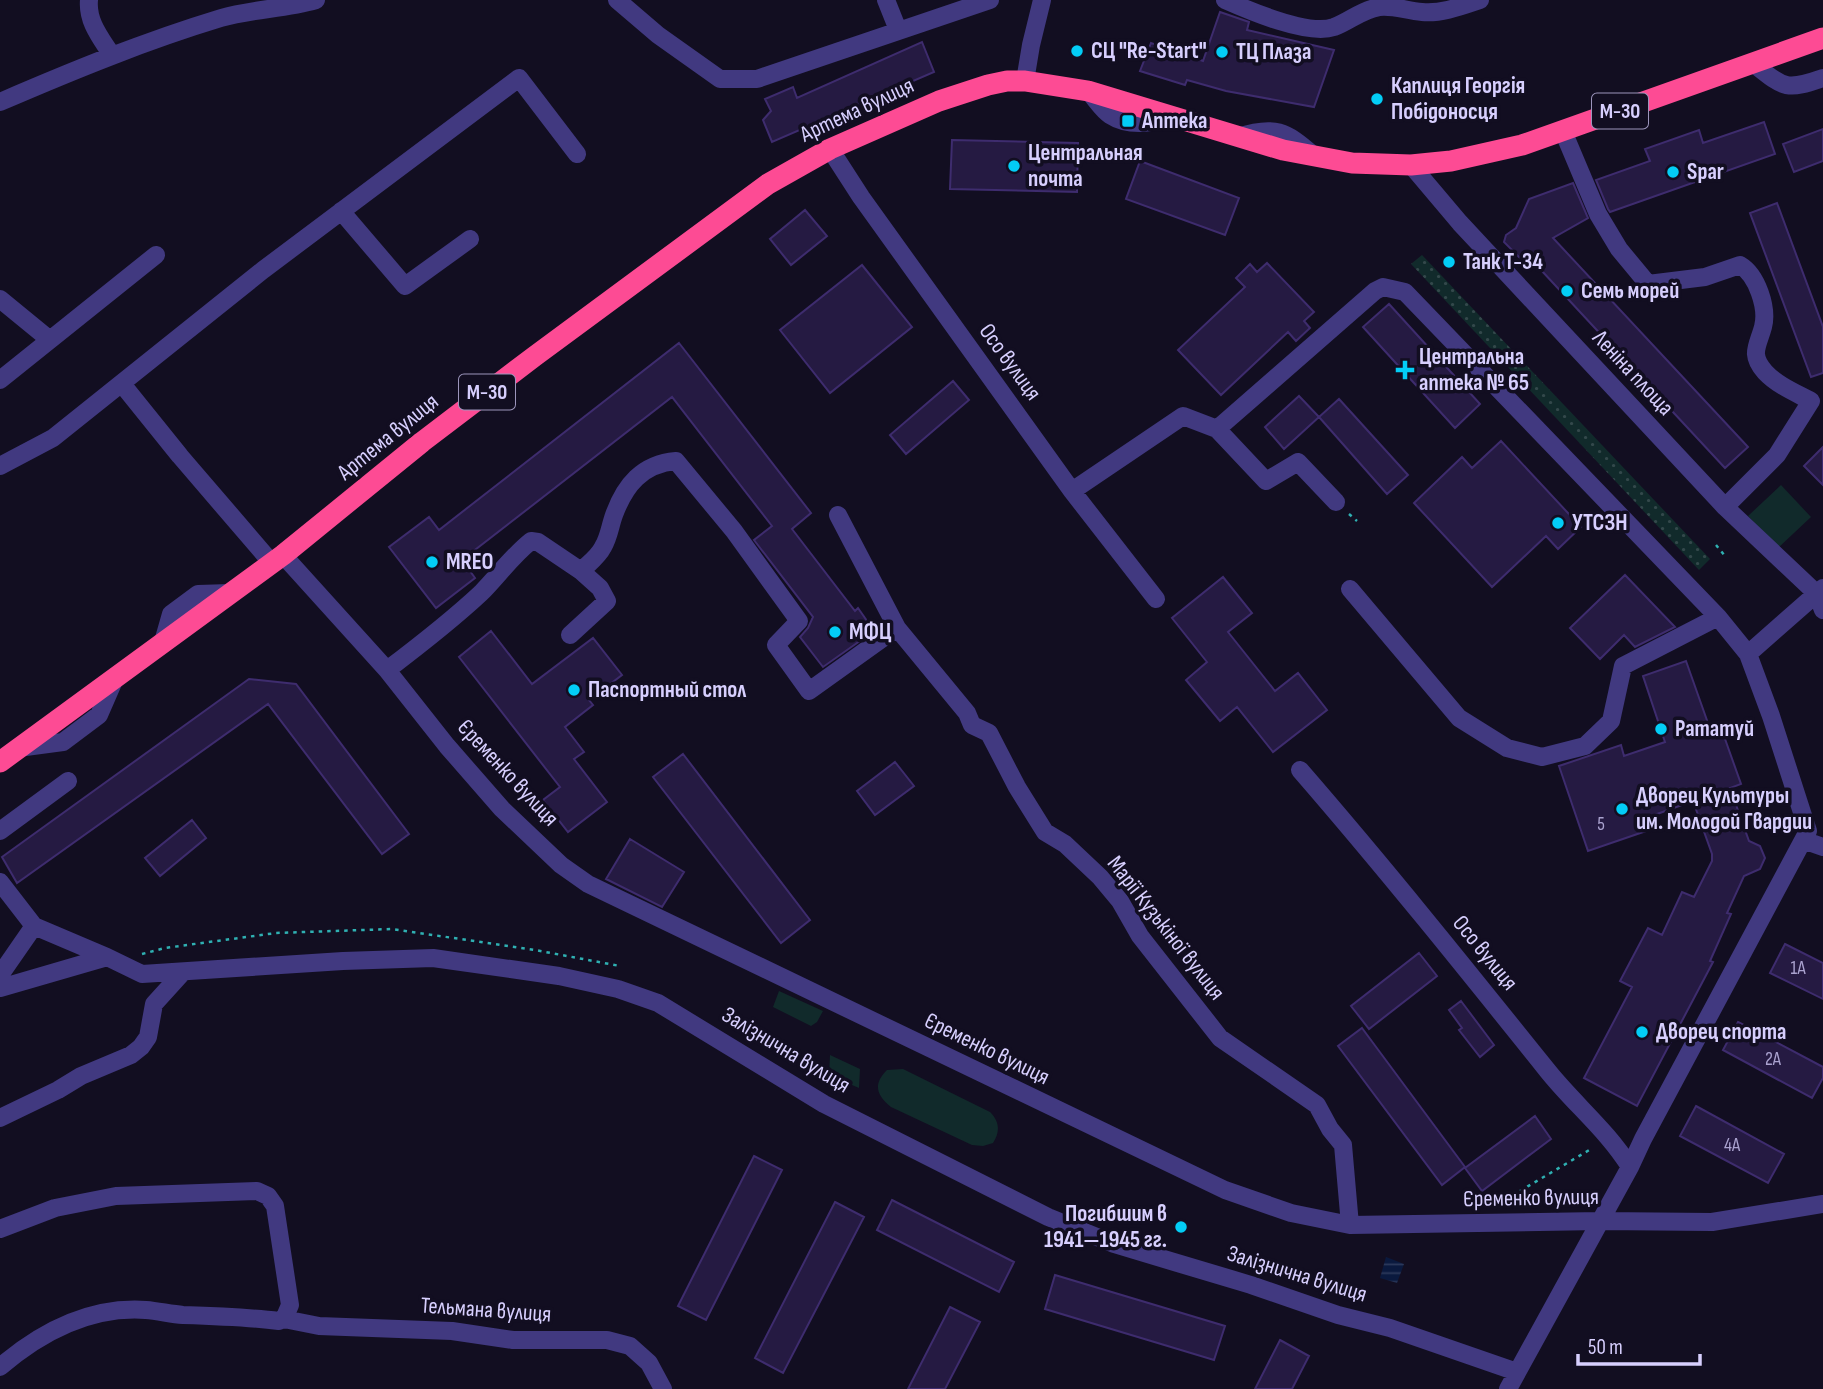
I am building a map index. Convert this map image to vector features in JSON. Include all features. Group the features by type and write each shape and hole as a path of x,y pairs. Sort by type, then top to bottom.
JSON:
{"highway":[{"name":"М-30","path":"1016,81 1088,91 1283,150 1352,163 1411,165 1451,162 1500,151 1823,38"},
{"name":"Артема вулиця","path":"0,762 277,558 422,442 768,184 830,149 940,101 1016,81"}],"street":[{"path":"89,0 88,13 111,54"},
{"path":"0,102 111,54 224,17 297,6 316,0"},
{"path":"617,0 658,35 720,79 757,79 990,0"},
{"path":"886,0 898,30"},
{"path":"1016,81 1031,45 1042,0"},
{"path":"1225,0 1316,30 1334,27 1358,13 1380,7 1424,13 1480,0"},
{"path":"1754,64 1778,83 1796,88 1823,78"},
{"path":"0,467 53,438 263,270 519,78 577,154"},
{"path":"1563,131 1598,214 1619,249 1648,284 1705,277 1740,265 1747,269 1757,285 1764,317 1763,328 1755,348 1757,360 1766,373 1817,395 1777,454 1725,507"},
{"name":"Осо вулиця","path":"830,149 861,197 1072,491 1156,599"},
{"name":"Леніна площа","path":"1411,165 1460,223 1725,507 1821,597"},
{"path":"341,211 405,286 470,239"},
{"path":"0,380 156,255"},
{"path":"1217,429 1375,291 1383,287 1405,292 1718,617 1748,654 1811,832 1823,847"},
{"path":"0,299 50,340"},
{"name":"Єременко вулиця","path":"122,384 180,456 387,670 447,746 502,809 561,865 588,884 1225,1190 1292,1213 1350,1225 1712,1222 1823,1204"},
{"path":"1072,491 1183,416 1217,429 1266,481 1298,462 1336,502"},
{"path":"581,570 597,557 605,544 614,514 628,486 645,469 660,462 676,461 734,531 799,621 776,645 809,691 897,628"},
{"name":"Марії Кузькіної вулиця","path":"838,515 897,628 967,713 972,725 989,733 1017,787 1045,832 1065,844 1114,893 1140,936 1220,1038 1317,1105 1330,1129 1343,1145 1350,1225"},
{"path":"387,670 449,623 484,590 518,551 531,541 538,542 581,570 600,588 607,601 569,635"},
{"path":"1350,589 1459,718 1507,748 1542,757 1585,746 1611,721 1623,666 1718,617"},
{"path":"1748,654 1821,597"},
{"name":"Осо вулиця","path":"1300,770 1457,956 1548,1072 1596,1121 1630,1167"},
{"path":"0,831 68,781"},
{"path":"1508,1389 1811,832"},
{"path":"0,881 34,926 0,975"},
{"name":"Залізнична вулиця","path":"34,926 142,974 433,958 559,976 618,989 658,1003 824,1104 1048,1217 1114,1244 1251,1285 1338,1315 1390,1328 1517,1372"},
{"path":"0,988 107,957"},
{"path":"0,1118 81,1076 131,1055 148,1037 154,1004 183,972"},
{"path":"0,1229 55,1208 116,1196 257,1191 268,1196 275,1206 290,1305 284,1318"},
{"name":"Тельмана вулиця","path":"0,1367 24,1346 80,1318 108,1312 145,1310 279,1321 284,1318 318,1326 452,1331 513,1340 607,1340 630,1346 649,1363 663,1389"}],"path":[{"path":"1716,545 1725,556"},
{"path":"1489,1210 1591,1149"}],"green space":[{"path":"1422,255 1710,559 1699,570 1411,264"},
{"path":"1781,485 1811,517 1778,548 1748,516"},
{"path":"779,991 823,1011 817,1022 811,1026 773,1007"},
{"path":"830,1055 860,1069 859,1088 829,1075"},
{"path":"903,1069 990,1112 998,1127 993,1143 972,1145 891,1107 879,1094 878,1085 887,1070"}],"water":[{"path":"1386,1257 1404,1264 1397,1283 1380,1278"}],"building":[{"path":"1220,12 1249,22 1247,30 1334,50 1314,107 1226,91 1187,80 1185,85 1140,71 1151,43 1203,61"},
{"path":"922,42 934,72 772,142 763,120 771,111 765,99 793,87 797,98"},
{"name":"Spar","path":"1764,122 1775,154 1610,212 1608,209 1596,180 1650,161 1645,149 1699,130 1703,143"},
{"path":"1823,129 1823,161 1794,172 1783,144"},
{"name":"Центральная почта","path":"952,140 1078,143 1077,192 950,189"},
{"path":"1140,161 1239,198 1225,235 1126,199"},
{"path":"1573,183 1588,218 1553,238 1748,447 1725,468 1528,256 1523,261 1504,242 1506,235 1516,228 1529,199"},
{"path":"1777,203 1823,327 1823,373 1811,377 1750,213"},
{"path":"805,210 827,236 791,265 770,239"},
{"path":"1267,263 1314,312 1304,321 1310,328 1296,341 1288,332 1221,395 1178,350 1245,287 1236,278 1250,264 1257,272"},
{"path":"862,265 912,327 830,393 780,330"},
{"path":"1389,304 1480,404 1455,428 1363,327"},
{"path":"679,343 811,513 792,529 855,611 858,608 874,631 823,667 800,637 813,617 754,540 772,526 672,397 462,560 475,578 436,608 389,547 429,517 439,530"},
{"path":"953,381 969,400 906,454 890,435"},
{"path":"1299,396 1319,417 1284,449 1265,427"},
{"path":"1339,399 1408,475 1387,494 1319,417"},
{"path":"1501,441 1581,527 1558,549 1546,536 1492,587 1414,503 1462,457 1472,468"},
{"path":"1823,447 1823,485 1804,466"},
{"path":"1625,575 1675,627 1635,647 1624,635 1600,659 1570,628"},
{"path":"1223,577 1252,613 1228,632 1275,691 1298,673 1327,710 1273,752 1237,707 1220,721 1186,680 1207,662 1172,618"},
{"path":"491,631 532,684 593,638 622,675 589,700 593,705 565,727 584,752 574,759 607,802 568,832 543,800 560,787 459,657"},
{"name":"Дворец Культуры им. Молодой Гвардии","path":"1686,661 1709,726 1719,722 1741,784 1730,788 1749,841 1760,846 1765,858 1760,869 1744,876 1727,913 1731,914 1710,961 1713,962 1637,1106 1584,1078 1632,987 1620,981 1648,928 1662,935 1682,892 1694,897 1712,861 1712,854 1693,801 1646,818 1649,830 1588,851 1559,766 1621,745 1624,756 1665,742 1643,676"},
{"path":"249,679 296,684 409,834 382,854 268,704 17,883 2,857"},
{"path":"683,754 810,920 781,943 653,777"},
{"path":"895,762 914,786 875,815 857,791"},
{"path":"192,820 206,838 160,876 145,858"},
{"path":"630,839 684,872 662,907 606,879"},
{"path":"1785,944 1823,963 1823,999 1770,973"},
{"path":"1419,953 1437,976 1369,1029 1351,1006"},
{"path":"1461,1001 1494,1045 1480,1057 1459,1030 1462,1028 1449,1010"},
{"path":"1738,1022 1823,1067 1823,1078 1812,1098 1723,1050"},
{"path":"1362,1028 1465,1167 1442,1185 1338,1046"},
{"path":"1696,1106 1784,1154 1768,1183 1680,1136"},
{"path":"1535,1116 1551,1139 1482,1191 1465,1168"},
{"path":"754,1156 782,1170 706,1320 678,1306"},
{"path":"892,1200 1014,1262 999,1292 877,1230"},
{"path":"835,1202 864,1217 783,1373 755,1358"},
{"path":"1055,1275 1225,1326 1214,1360 1045,1309"},
{"path":"950,1307 980,1322 945,1389 908,1389"},
{"path":"1280,1340 1309,1356 1292,1389 1255,1389"}],"place":[{"name":"СЦ \"Re-Start\"","path":"1077,51"},
{"name":"ТЦ Плаза","path":"1222,52"},
{"name":"Каплиця Георгія Побідоносця","path":"1377,99"},
{"name":"Аптека","path":"1128,121"},
{"name":"Центральная почта","path":"1014,166"},
{"name":"Spar","path":"1673,172"},
{"name":"Танк Т-34","path":"1449,262"},
{"name":"Семь морей","path":"1567,291"},
{"name":"Центральна аптека № 65","path":"1405,370"},
{"name":"УТСЗН","path":"1558,523"},
{"name":"MREO","path":"432,562"},
{"name":"МФЦ","path":"835,632"},
{"name":"Паспортный стол","path":"574,690"},
{"name":"Рататуй","path":"1661,729"},
{"name":"Дворец Культуры им. Молодой Гвардии","path":"1622,809"},
{"name":"Дворец спорта","path":"1642,1032"},
{"name":"Погибшим в 1941—1945 гг.","path":"1181,1227"}]}
